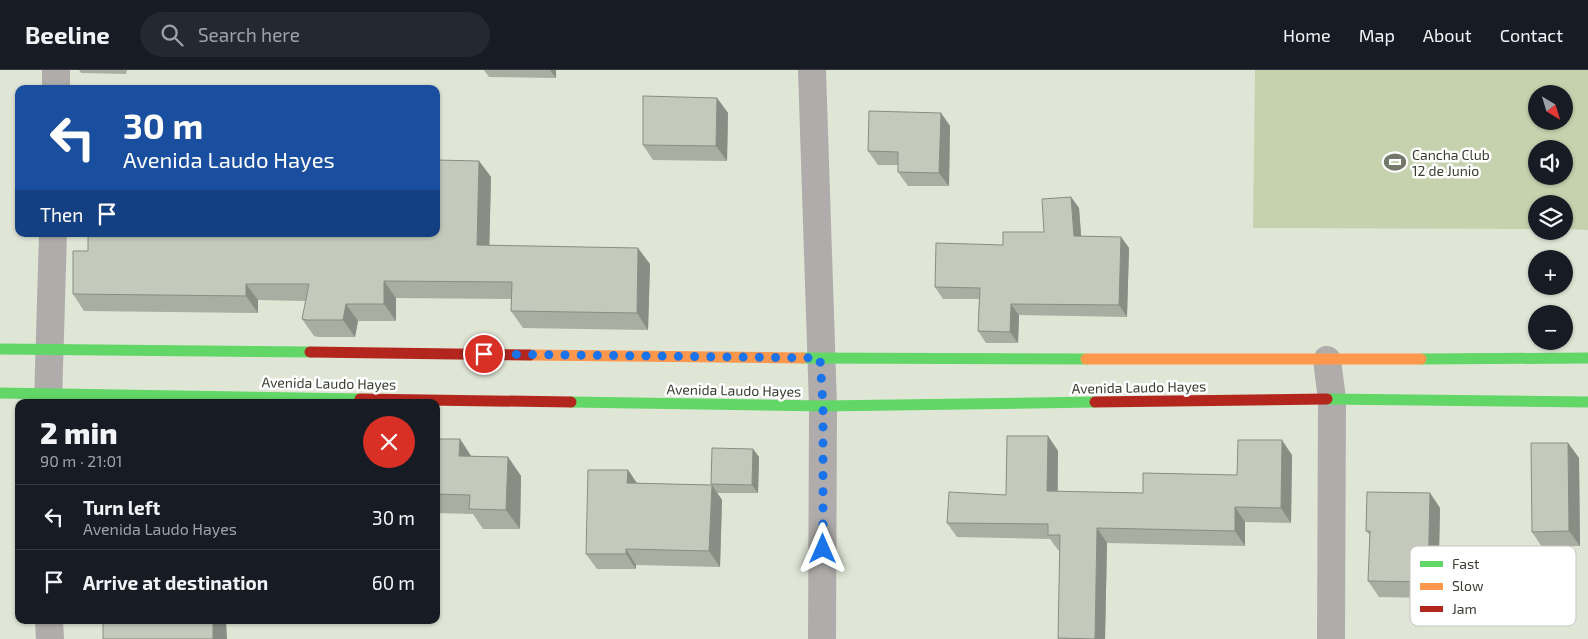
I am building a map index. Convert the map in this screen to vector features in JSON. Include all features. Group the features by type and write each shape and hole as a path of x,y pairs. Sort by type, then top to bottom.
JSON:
{"street":[{"path":"56,70 56,85"},
{"path":"812,70 823,406 822,639"},
{"path":"48,398 53,237"},
{"name":"Avenida Laudo Hayes","path":"0,349 820,358 1327,360 1588,358"},
{"path":"1327,360 1332,399 1331,639"},
{"name":"Avenida Laudo Hayes","path":"0,393 48,398 145,399"},
{"name":"Avenida Laudo Hayes","path":"440,402 823,406 1332,399 1588,402"},
{"path":"50,624 50,639"}],"green space":[{"name":"Cancha Club 12 de Junio","path":"1255,70 1588,70 1588,230 1573,229 1573,195 1528,195 1528,229 1253,228"}],"building":[{"path":"643,96 717,98 716,146 643,145"},
{"path":"869,111 941,113 939,173 898,172 898,152 868,151"},
{"path":"440,160 479,161 477,245 638,248 637,313 511,311 512,282 384,281 384,304 346,304 343,320 302,319 309,284 246,284 246,296 73,294 73,251 88,251 88,237 440,237"},
{"path":"1071,197 1074,236 1121,237 1119,305 1011,304 1010,332 978,331 980,288 935,287 936,243 1003,245 1003,232 1044,232 1042,199"},
{"path":"1007,436 1048,436 1047,491 1143,493 1143,473 1237,475 1238,440 1282,440 1281,508 1235,507 1235,531 1097,528 1095,639 1058,638 1060,535 1048,535 1048,524 947,523 949,492 1006,495"},
{"path":"440,439 460,439 459,456 508,457 506,510 469,509 470,495 440,494"},
{"path":"1531,443 1568,443 1569,531 1532,532"},
{"path":"712,448 753,449 752,485 711,484"},
{"path":"588,470 628,470 627,483 712,485 709,551 626,549 626,554 586,554"},
{"path":"1367,492 1430,493 1429,546 1410,546 1410,582 1368,581 1370,531 1366,531"},
{"path":"103,624 213,624 213,639 103,639"}],"traffic: fast":[{"path":"0,349 310,352"},
{"path":"803,358 1086,359"},
{"path":"1421,359 1588,358"},
{"path":"0,393 360,399"},
{"path":"1327,399 1588,402"},
{"path":"571,402 823,406 1095,402"}],"traffic: slow":[{"path":"530,355 803,358"},
{"path":"1086,359 1421,359"}],"traffic: jam":[{"path":"310,352 530,355"},
{"path":"1095,402 1327,399"},
{"path":"440,400 571,402"}],"place":[{"name":"Cancha Club 12 de Junio","path":"1395,162"}],"route":[{"path":"484,354 820,358 823,406 823,549"}]}
